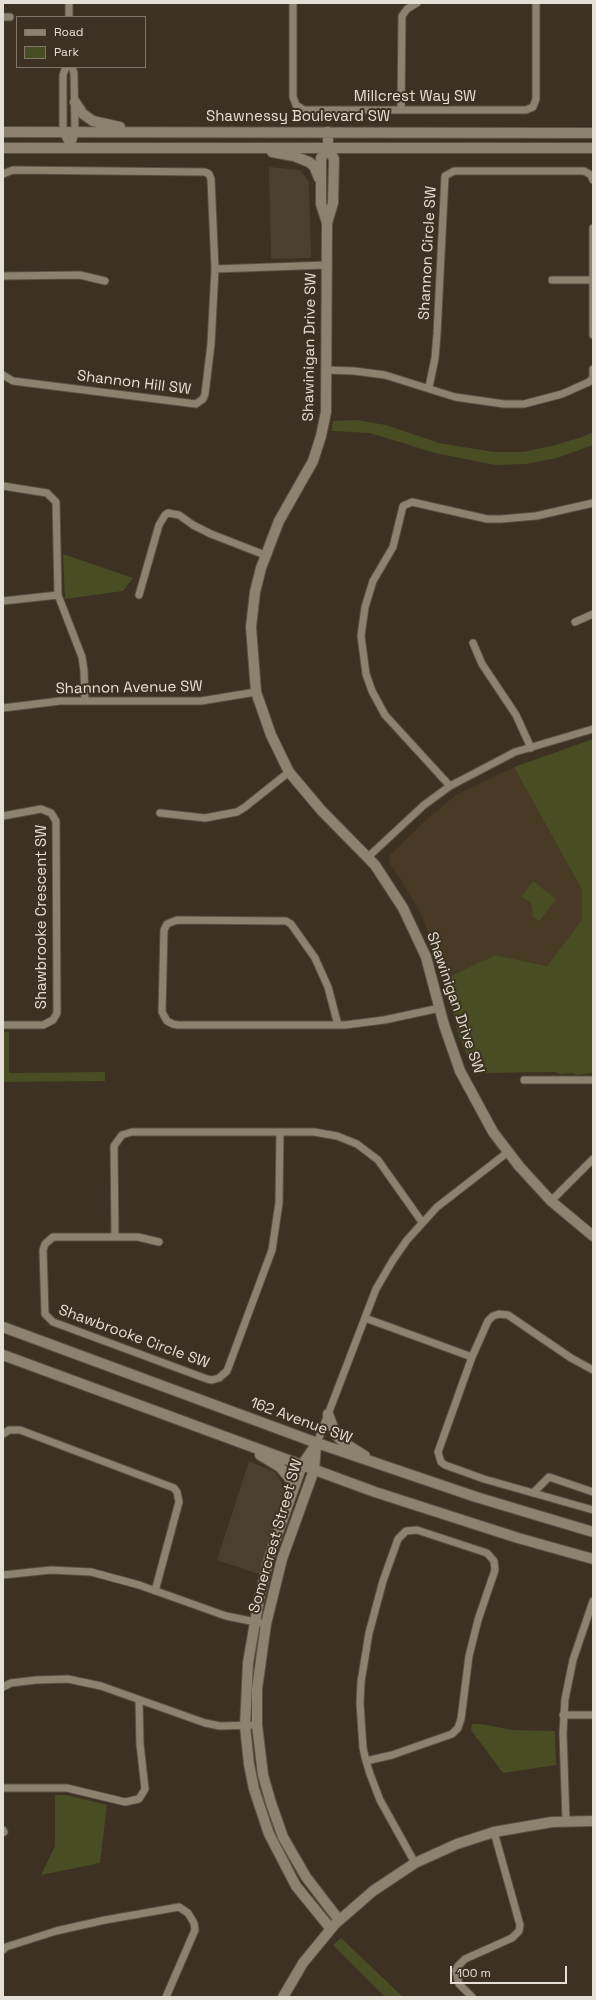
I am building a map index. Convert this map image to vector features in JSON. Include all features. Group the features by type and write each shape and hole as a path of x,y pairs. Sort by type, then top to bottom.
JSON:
{"main road":[{"path":"75,102 83,114 93,121 110,126 155,132"},
{"name":"Shawnessy Boulevard SW","path":"3,132 593,133"},
{"name":"Shawinigan Drive SW","path":"328,132 328,148 334,159 333,203 327,224 326,412 318,449 306,478 280,521 265,555 255,592 251,627 256,692 271,735 289,772 321,810 368,857 403,908 426,957 448,1040 469,1089 493,1132 508,1152 551,1201 593,1236"},
{"name":"Shawnessy Boulevard SW","path":"3,148 593,148"},
{"path":"253,148 294,156 309,162 314,166 321,181"},
{"name":"Shawinigan Drive SW","path":"327,224 321,204 321,158 328,148"},
{"name":"162 Avenue SW","path":"3,1327 317,1444 476,1497 593,1532"},
{"path":"3,1355 314,1470 424,1508 518,1538 593,1559"},
{"path":"328,1414 336,1435 343,1442 381,1465"},
{"path":"238,1442 280,1467 295,1485"},
{"name":"Somercrest Street SW","path":"317,1444 302,1465 270,1555 254,1622 246,1684 245,1726 249,1764 254,1789 269,1834 296,1886 331,1929"},
{"name":"Somercrest Street SW","path":"317,1444 314,1470 282,1559 266,1624 257,1689 257,1725 263,1775 283,1837 306,1878 340,1920"},
{"path":"286,1996 303,1963 331,1929 373,1891 415,1863 457,1844 494,1832 536,1823 593,1821"}],"street":[{"path":"69,3 69,16"},
{"name":"Millcrest Way SW","path":"293,3 293,97 296,105 304,110 526,110 533,107 536,99 536,3"},
{"path":"401,110 402,16 407,9 417,3"},
{"path":"66,68 63,74 63,132 71,148"},
{"path":"71,148 75,132 75,102 72,68"},
{"name":"Shannon Hill SW","path":"3,174 13,170 205,172 209,174 211,179 215,269 212,337 205,394 203,399 196,404 12,381 3,375"},
{"name":"Shannon Circle SW","path":"429,387 435,358 437,334 445,176 454,171 584,171 591,175 593,180"},
{"path":"593,228 593,335"},
{"path":"215,269 327,265"},
{"path":"3,276 80,275 105,281"},
{"path":"552,280 592,280"},
{"path":"327,370 354,371 385,375 472,400 504,404 524,404 562,394 590,382 593,378 593,370"},
{"path":"3,486 44,492 54,499 57,506 58,595 82,657 85,701"},
{"path":"450,786 386,715 372,691 366,674 361,636 365,607 373,581 393,546 403,506 412,502 487,519 501,519 536,516 593,503"},
{"path":"139,595 159,525 168,513 179,514 193,525 211,534 265,555"},
{"path":"3,601 58,595"},
{"path":"575,622 593,614"},
{"path":"473,644 482,664 516,715 531,748"},
{"name":"Shannon Avenue SW","path":"3,708 31,704 85,701 201,700 256,692"},
{"path":"368,857 424,805 450,786 500,759 593,729"},
{"path":"160,813 205,818 237,812 246,807 289,772"},
{"name":"Shawbrooke Crescent SW","path":"3,816 41,809 46,810 55,817 57,951 57,1013 53,1020 42,1025 3,1025"},
{"path":"338,1025 328,986 315,958 292,924 286,921 177,920 167,924 164,930 162,1012 167,1021 173,1024 338,1025 384,1020 440,1008"},
{"path":"524,1080 593,1080"},
{"path":"159,1242 138,1237 115,1236 114,1146 118,1137 122,1134 132,1132 280,1132 324,1133 337,1136 361,1147 385,1168 422,1222"},
{"name":"Shawbrooke Circle SW","path":"115,1236 57,1236 45,1244 43,1250 43,1306 47,1317 53,1322 207,1379 219,1378 227,1371 272,1250 279,1203 280,1132"},
{"path":"317,1444 376,1289 389,1266 407,1240 422,1222 444,1201 508,1152"},
{"path":"551,1201 593,1159"},
{"path":"593,1370 565,1355 508,1315 496,1314 488,1321 472,1357 439,1446 439,1458 445,1465 593,1510"},
{"path":"365,1318 472,1357"},
{"path":"3,1434 9,1430 20,1430 174,1488 177,1492 179,1502 155,1591"},
{"path":"533,1493 549,1477 593,1492"},
{"path":"366,1761 392,1755 452,1734 458,1728 461,1719 469,1656 478,1620 495,1570 494,1562 487,1553 416,1530 406,1531 398,1539 374,1612 361,1682 360,1732 366,1761 380,1800 415,1863"},
{"path":"3,1575 51,1570 90,1572 112,1577 226,1616 266,1624"},
{"path":"566,1821 564,1715 568,1681 573,1660 593,1601"},
{"path":"3,1687 11,1683 36,1680 68,1679 101,1686 205,1723 220,1726 257,1725"},
{"path":"3,1788 67,1788 125,1802 139,1800 145,1789 140,1744 139,1700"},
{"path":"564,1715 593,1716"},
{"path":"472,1997 459,1984 456,1971 458,1966 465,1959 512,1938 519,1931 520,1925 494,1832"},
{"path":"3,1950 56,1931 156,1910 180,1907 188,1913 194,1923 195,1930 166,1997"}],"shaded area":[{"path":"269,167 300,170 309,182 311,258 271,259"},
{"path":"514,767 582,890 582,920 547,966 495,955 445,979 422,916 389,862 390,855 428,818 456,795"},
{"path":"249,1461 275,1472 285,1488 262,1575 217,1560"}],"green space":[{"path":"356,420 386,425 439,443 494,452 523,452 555,445 593,432 593,445 557,458 526,464 495,465 435,453 370,433 332,431 333,421"},
{"path":"63,554 133,578 123,591 65,599"},
{"path":"593,739 593,1073 577,1075 572,1073 561,1074 555,1072 475,1073 459,1037 445,979 495,955 547,966 582,920 582,890 514,767"},
{"path":"533,881 556,899 539,921 533,917 531,903 521,897"},
{"path":"3,1032 9,1032 9,1073 105,1072 105,1081 3,1082"},
{"path":"472,1724 481,1724 512,1730 555,1731 556,1765 503,1773 471,1730"},
{"path":"55,1795 66,1795 107,1805 100,1863 41,1875 55,1846"},
{"path":"341,1938 403,1997 385,1997 333,1945"}]}
